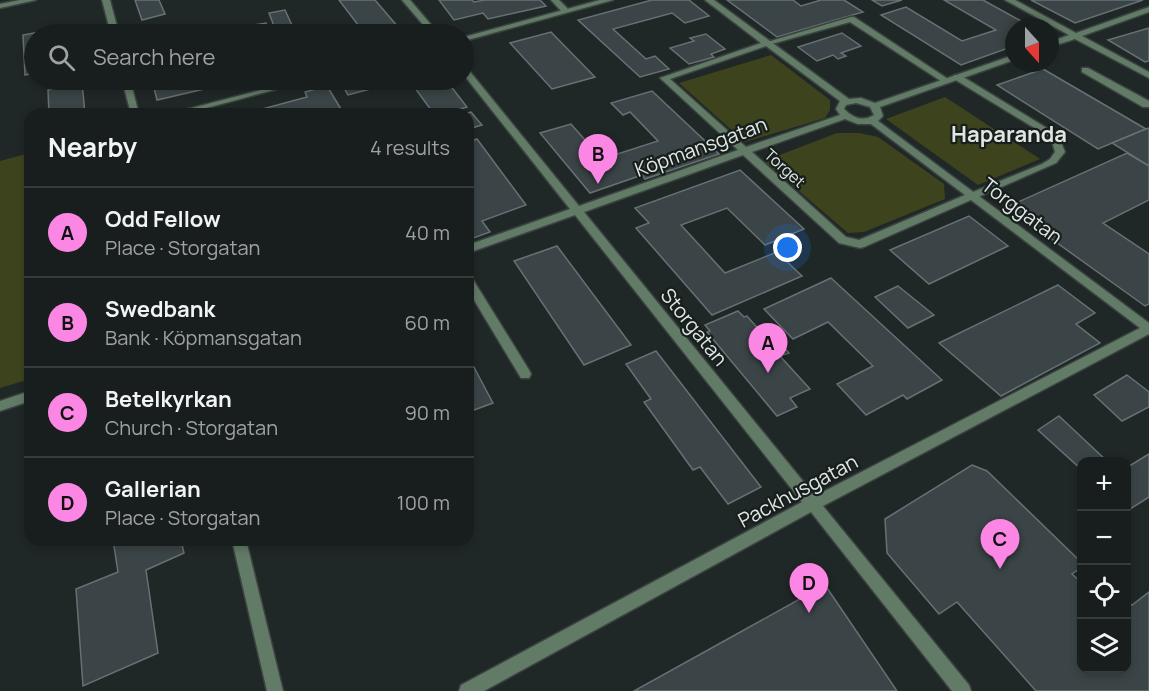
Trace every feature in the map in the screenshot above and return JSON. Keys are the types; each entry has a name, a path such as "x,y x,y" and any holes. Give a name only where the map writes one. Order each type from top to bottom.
{"street":[{"path":"0,6 32,0"},
{"path":"106,0 112,24"},
{"path":"406,0 426,24"},
{"path":"555,0 566,11"},
{"path":"474,36 609,0"},
{"path":"709,0 847,102"},
{"path":"1009,0 1149,75"},
{"path":"1059,42 1148,11"},
{"name":"Torget","path":"851,20 1055,137 1060,152 1053,161 1045,166 860,244 843,240 664,78 768,43 851,20"},
{"path":"874,106 1005,60"},
{"path":"1085,70 1146,105 1149,104"},
{"name":"Storgatan","path":"474,83 575,212 963,691"},
{"path":"129,90 133,108"},
{"path":"194,108 255,90"},
{"path":"845,116 840,109 847,102 858,100 874,106 879,113 873,121"},
{"name":"Köpmansgatan","path":"474,247 845,116"},
{"name":"Torggatan","path":"845,116 861,122 873,121 1149,329"},
{"path":"474,291 525,374"},
{"name":"Packhusgatan","path":"467,691 812,504 1149,329"},
{"path":"0,406 24,398"},
{"path":"240,546 275,691"}],"green space":[{"path":"771,55 830,100 830,110 825,118 745,142 679,83"},
{"path":"945,97 1040,159 978,185 886,119"},
{"path":"837,133 859,133 878,137 944,184 945,199 864,232 848,233 764,161"},
{"path":"24,155 24,381 0,388 0,161"}],"building":[{"path":"135,0 159,0 165,14 142,20"},
{"path":"339,0 375,0 395,24 357,24"},
{"path":"439,0 472,0 474,2 540,0 546,6 488,19 483,13 454,20"},
{"path":"652,0 689,0 709,16 685,23 672,13 613,29 646,59 655,56 669,69 640,77 578,20"},
{"path":"727,0 793,0 801,6 821,0 844,0 863,12 777,37"},
{"path":"872,0 902,0 882,6"},
{"path":"944,0 983,0 1016,18 1005,18 1005,49 961,65 881,15 906,7 962,41 996,30"},
{"path":"1031,0 1143,0 1075,23"},
{"path":"285,10 291,24 273,24 269,13"},
{"path":"1149,28 1149,61 1145,62 1108,40"},
{"path":"551,32 595,77 552,89 510,43"},
{"path":"842,33 861,46 841,53 846,56 838,59 833,55 817,61 798,47"},
{"path":"706,34 725,49 711,54 714,57 689,64 670,48 694,41 690,38"},
{"path":"1034,72 1048,72 1146,129 1098,149 997,85"},
{"path":"48,90 83,90 84,108 49,108"},
{"path":"154,90 200,90 157,100"},
{"path":"329,90 340,108 266,108 307,97 305,92"},
{"path":"345,90 367,90 348,95"},
{"path":"416,90 454,90 467,107 463,108 430,108"},
{"path":"652,91 719,154 645,179 642,175 590,193 540,133 571,124 602,159 658,141 630,112 623,115 611,103"},
{"path":"474,116 482,125 474,127"},
{"path":"1149,128 1149,166 1112,143 1146,129"},
{"path":"477,139 526,205 482,221 490,232 474,238 474,140"},
{"path":"1127,153 1149,166 1149,200 1103,223 1149,254 1149,304 1145,306 1007,207"},
{"path":"740,170 804,229 765,245 727,208 681,225 725,273 777,252 802,276 712,315 636,228 649,223 635,208"},
{"path":"969,216 1008,246 929,284 890,250"},
{"path":"557,246 631,345 584,365 514,261"},
{"path":"831,278 942,380 907,399 903,395 866,415 837,384 873,366 828,322 793,339 764,309"},
{"path":"1058,285 1095,313 1076,324 1100,343 1001,396 939,343"},
{"path":"898,286 934,315 908,328 875,297"},
{"path":"738,311 744,317 747,316 772,344 778,341 789,353 780,356 810,389 790,398 797,407 777,416 707,332 710,331 705,325"},
{"path":"656,351 761,487 728,504 700,467 693,470 644,402 651,399 626,364"},
{"path":"474,367 493,403 474,410"},
{"path":"1127,375 1149,392 1149,407 1122,421 1094,395"},
{"path":"1059,416 1103,457 1077,457 1077,465 1038,430"},
{"path":"1149,454 1149,497 1131,508 1131,465"},
{"path":"972,465 987,471 1077,558 1077,570 1072,574 1077,578 1077,673 1131,673 1131,604 1149,592 1149,691 1036,691 957,602 939,614 887,553 885,519"},
{"path":"114,546 182,546 184,553 146,570 158,653 83,686 76,589 118,572"},
{"path":"825,585 897,691 634,691 726,640"}],"place":[{"name":"Swedbank","path":"598,184"},
{"name":"Odd Fellow","path":"768,373"},
{"name":"Betelkyrkan","path":"1000,569"},
{"name":"Gallerian","path":"809,613"}],"district":[{"name":"Haparanda","path":"1009,134"}]}
